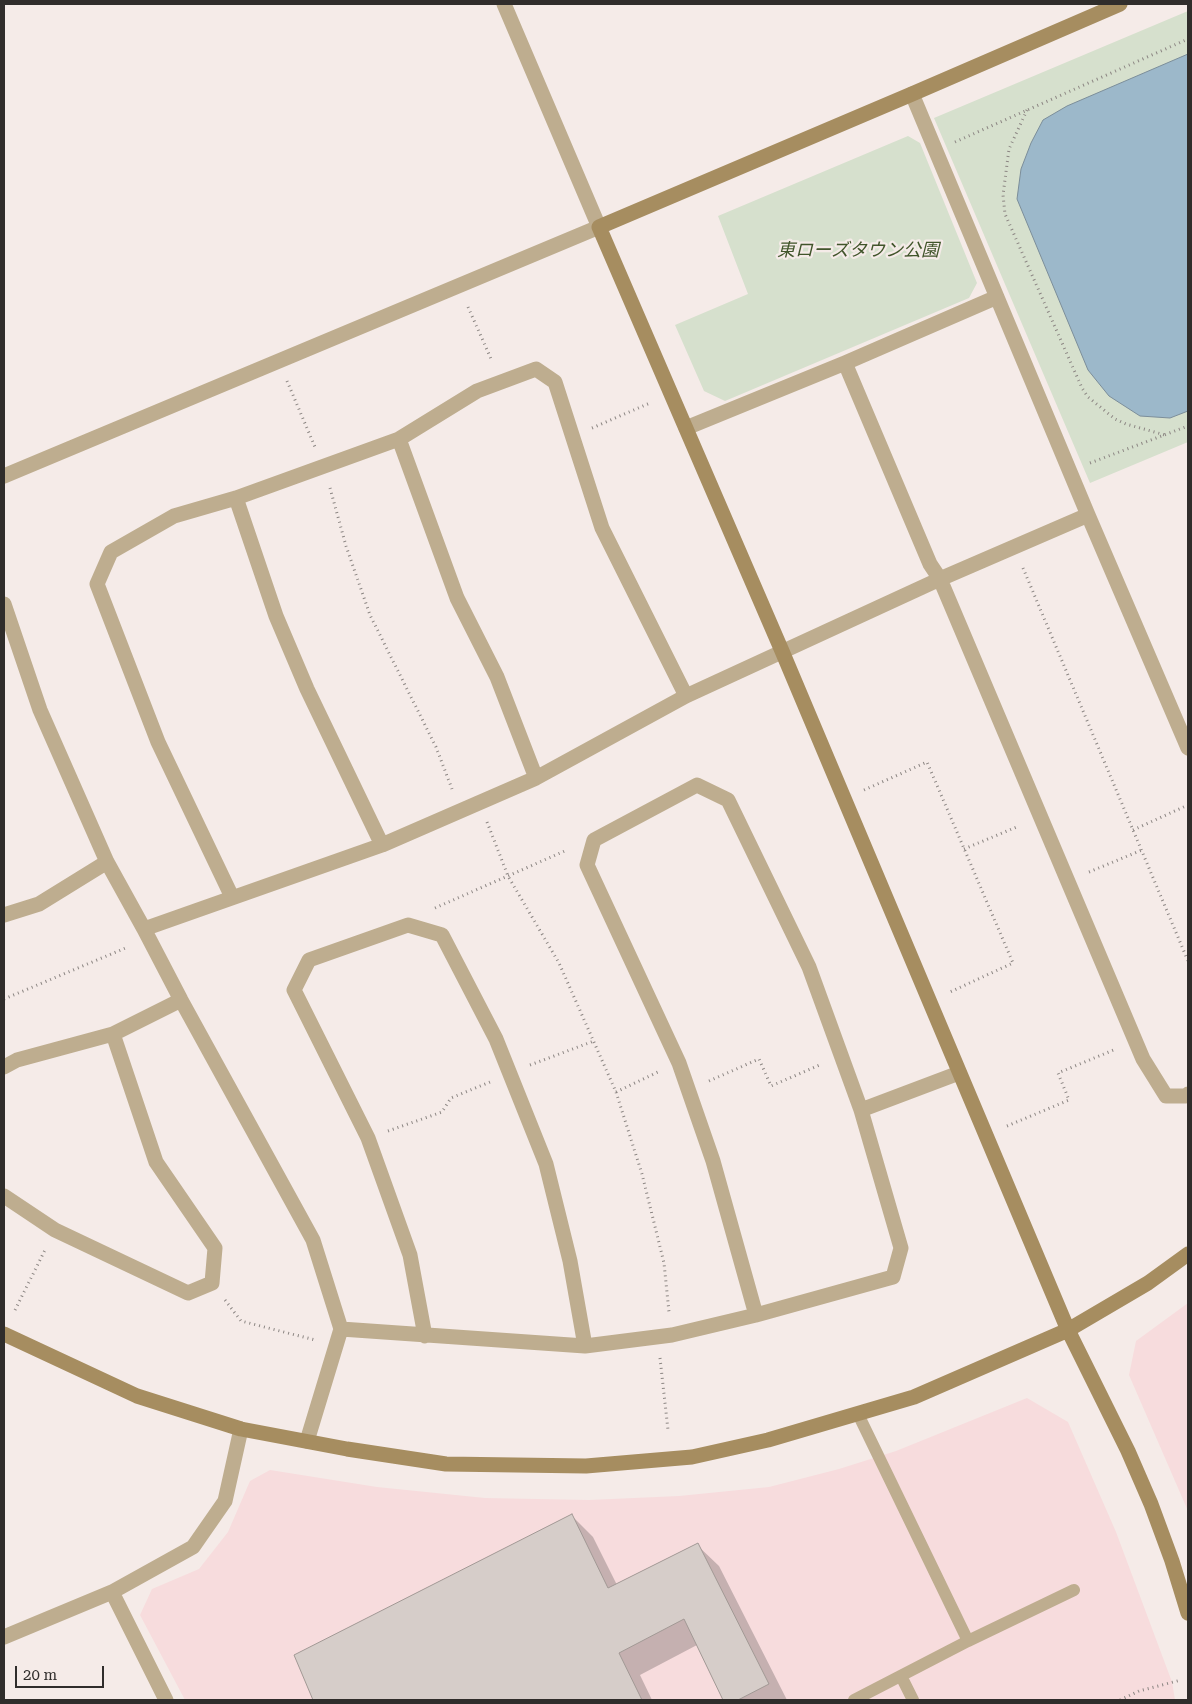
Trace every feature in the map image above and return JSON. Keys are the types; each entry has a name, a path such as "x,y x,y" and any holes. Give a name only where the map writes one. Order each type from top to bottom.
{"street":[{"path":"504,4 782,652 1068,1330 1128,1450 1172,1560 1188,1613"},
{"path":"4,476 599,227 1120,4"},
{"path":"912,94 996,297 1188,748"},
{"path":"686,428 845,363 996,297"},
{"path":"845,363 930,564 940,579 1142,1059 1166,1096 1186,1096 1188,1094"},
{"path":"232,898 158,742 97,584 111,552 174,516 236,498 399,439 477,390 536,369 555,382 602,528 686,696"},
{"path":"399,439 457,598 497,677 536,778"},
{"path":"236,498 276,616 307,690 382,845"},
{"path":"146,934 232,898 382,845 536,778 686,696 940,579 1088,515"},
{"path":"4,604 40,710 107,862 180,1000 313,1240 341,1329 306,1441"},
{"path":"341,1329 586,1346 665,1336 756,1315 893,1277 901,1248 861,1110 809,968 728,800 698,785 594,840 587,865 678,1063 713,1161 756,1315"},
{"path":"4,915 40,904 107,862"},
{"path":"424,1336 410,1255 368,1138 294,990 309,960 408,925 442,935 496,1039 546,1164 570,1261 586,1346"},
{"path":"4,1067 17,1060 113,1034 180,1000"},
{"path":"4,1196 55,1230 188,1293 212,1282 215,1248 156,1162 113,1034"},
{"path":"861,1110 959,1073"},
{"path":"4,1334 137,1396 241,1429 446,1464 586,1466 692,1457 768,1440 914,1397 1068,1330 1148,1283 1188,1254"},
{"path":"4,1637 112,1592 193,1548 225,1501 241,1429"},
{"path":"112,1592 166,1700"}],"lane":[{"path":"858,1414 968,1641"},
{"path":"854,1700 968,1641 1074,1590"},
{"path":"900,1676 913,1700"}],"path":[{"path":"936,150 1188,39"},
{"path":"1027,110 1008,149 1002,195 1006,214 1088,398 1115,419 1165,435"},
{"path":"458,286 501,382"},
{"path":"279,361 324,466 346,546 370,615 436,747 460,811"},
{"path":"573,436 650,404"},
{"path":"1070,471 1188,426"},
{"path":"1014,547 1188,961"},
{"path":"863,790 927,762 1013,963 947,993"},
{"path":"1133,830 1188,805"},
{"path":"964,849 1040,817"},
{"path":"487,822 508,876 559,963 594,1041 616,1092 642,1174 664,1262 668,1430"},
{"path":"427,930 431,910 594,840"},
{"path":"1068,881 1142,850"},
{"path":"4,998 146,934"},
{"path":"368,1138 442,1112 451,1098 594,1041"},
{"path":"1004,1127 1069,1100 1058,1072 1135,1041"},
{"path":"688,1090 759,1059 771,1086 841,1056"},
{"path":"616,1092 678,1063"},
{"path":"15,1310 55,1230"},
{"path":"212,1282 241,1321 335,1346"},
{"path":"1120,1700 1139,1690 1181,1680"}],"shaded area":[{"path":"1188,1303 1188,1511 1129,1375 1136,1341"},
{"path":"1027,1398 1068,1422 1116,1532 1172,1682 1175,1700 185,1700 140,1615 152,1589 199,1569 228,1532 250,1481 270,1470 377,1487 485,1498 589,1500 679,1496 769,1487 839,1469 896,1451"}],"green space":[{"path":"1188,11 1188,442 1090,483 934,118"},
{"name":"東ローズタウン公園","path":"908,136 920,143 977,283 969,298 725,401 704,391 675,325 748,294 718,216"}],"water":[{"path":"1188,54 1188,411 1170,418 1140,416 1109,396 1088,370 1017,199 1021,169 1031,143 1043,120 1067,106"}],"building":[{"path":"572,1514 608,1588 698,1543 769,1684 738,1700 723,1700 684,1619 619,1653 642,1700 313,1700 294,1655"}]}
